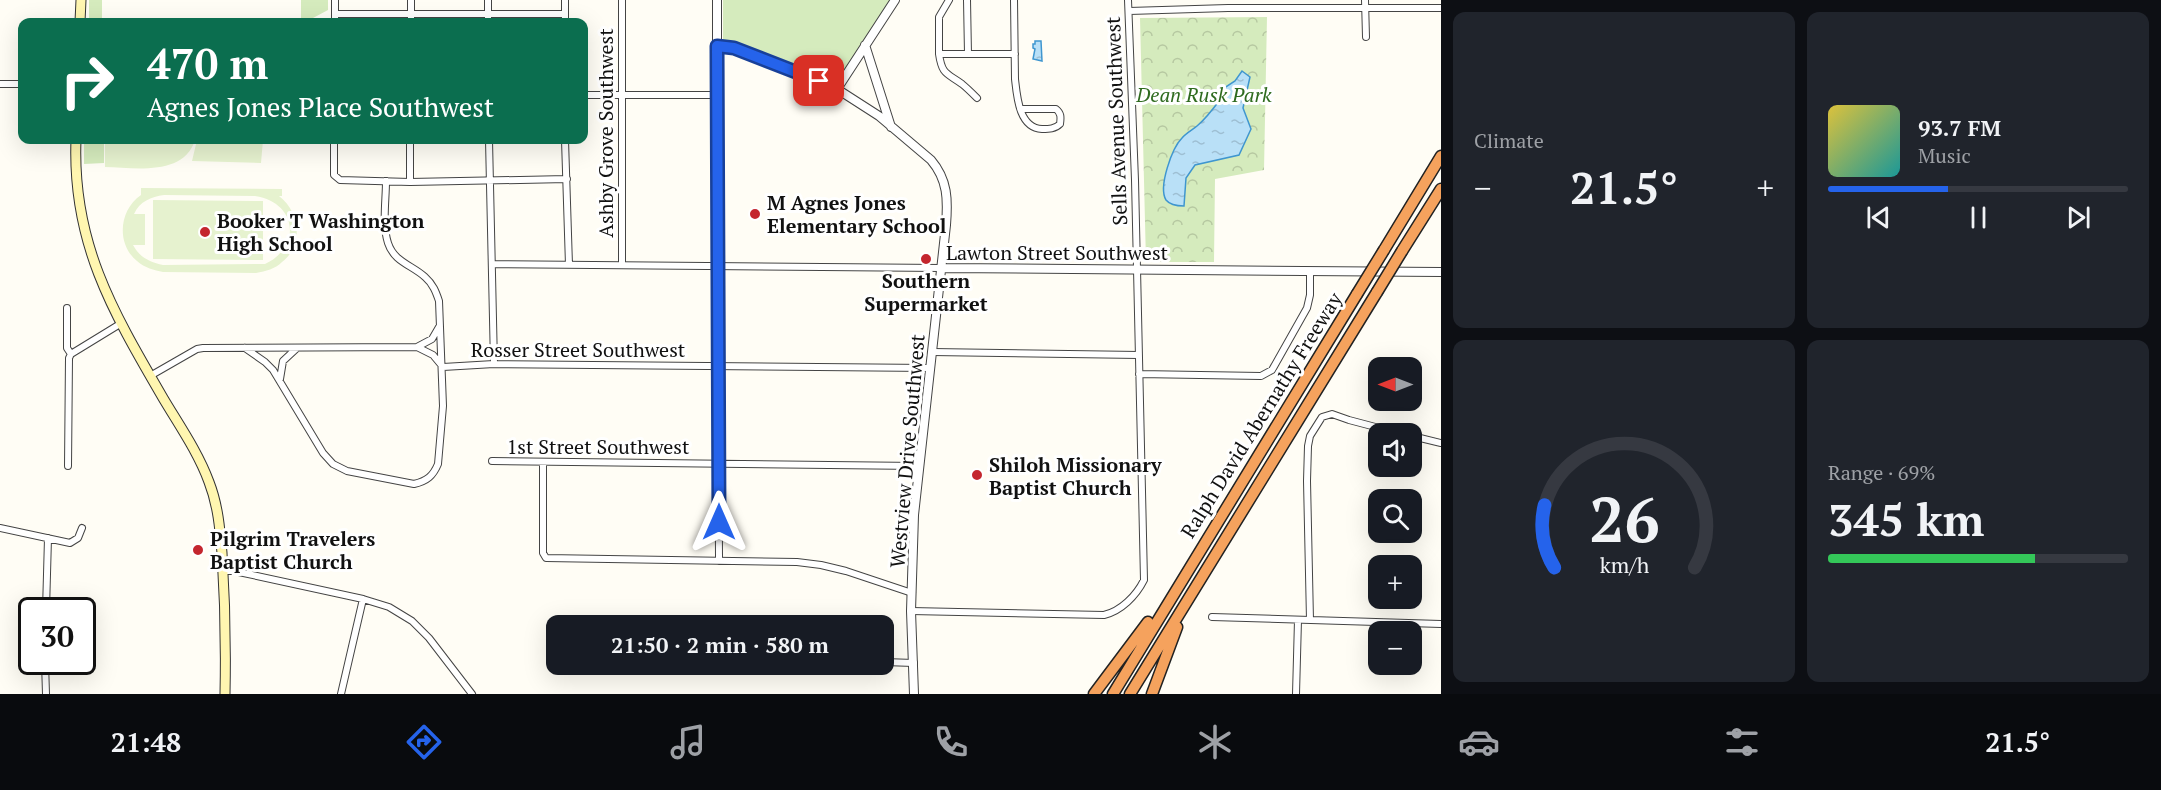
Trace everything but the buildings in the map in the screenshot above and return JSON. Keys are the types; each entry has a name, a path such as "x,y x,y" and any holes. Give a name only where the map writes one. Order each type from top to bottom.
{"highway":[{"name":"Ralph David Abernathy Freeway","path":"1113,694 1179,582 1441,156"},
{"name":"Ralph David Abernathy Freeway","path":"1130,694 1441,189"},
{"path":"1094,694 1179,582"},
{"path":"1152,694 1187,600"}],"main road":[{"path":"80,18 81,0"},
{"path":"76,144 77,179 86,235 94,266 120,324 196,454 209,481 219,518 223,571 226,642 225,694"}],"street":[{"path":"335,0 335,18"},
{"path":"411,0 411,18"},
{"path":"488,0 488,18"},
{"path":"565,0 565,18"},
{"name":"Ashby Grove Southwest","path":"622,0 622,265"},
{"path":"717,0 719,561"},
{"path":"837,89 895,0"},
{"path":"949,0 939,16 941,65 946,74 961,83 977,98"},
{"path":"967,0 968,54"},
{"path":"1014,0 1017,91 1025,121 1032,127 1054,128 1060,124 1060,112 1056,109 1022,109"},
{"name":"Sells Avenue Southwest","path":"911,610 1104,615 1114,613 1141,586 1145,574 1128,0"},
{"path":"1228,0 1228,8"},
{"path":"1365,0 1365,37"},
{"path":"1128,11 1228,8 1441,8"},
{"path":"335,14 565,14"},
{"path":"865,45 891,127"},
{"name":"Westview Drive Southwest","path":"717,46 734,48 807,75 837,89 859,102 931,160 943,178 948,200 915,515 911,610 914,694"},
{"path":"939,54 1015,54"},
{"path":"0,84 18,84"},
{"path":"588,95 717,95"},
{"path":"334,144 334,175 340,180 410,182 567,179"},
{"path":"410,144 410,182"},
{"path":"489,144 494,364"},
{"path":"565,144 569,265"},
{"path":"244,348 265,362 280,380 322,453 333,464 347,471 414,484 429,478 438,464 442,406 440,301 434,286 424,276 398,260 388,244 385,230 386,181"},
{"name":"Lawton Street Southwest","path":"493,264 1441,272"},
{"path":"1139,374 1261,376 1268,374 1307,308 1310,295 1310,271"},
{"path":"67,308 67,348 71,354"},
{"path":"68,466 69,358 71,354 120,324"},
{"path":"417,347 432,339 441,324"},
{"path":"280,380 283,361 297,347"},
{"path":"150,376 197,349 417,347 433,355 442,368"},
{"path":"932,352 1139,355"},
{"name":"Rosser Street Southwest","path":"442,368 494,364 930,368"},
{"path":"1310,620 1308,446 1310,436 1322,417 1332,414 1368,424"},
{"path":"1422,438 1441,442"},
{"name":"1st Street Southwest","path":"492,461 919,466"},
{"path":"543,462 543,553 546,558 797,562 846,571 912,593"},
{"path":"0,528 70,543 78,538 81,528"},
{"path":"46,597 48,538"},
{"path":"223,571 234,571 363,599 389,607 412,621 429,638 472,694"},
{"path":"341,694 363,599"},
{"path":"1212,617 1441,624"},
{"path":"1296,694 1298,620"},
{"path":"894,662 914,663"},
{"path":"45,675 46,694"}],"green space":[{"path":"89,0 102,0 102,18 89,18"},
{"path":"301,0 328,0 328,10 313,18 301,18"},
{"path":"723,0 898,0 841,88 723,41"},
{"name":"Dean Rusk Park","path":"1267,17 1264,170 1215,179 1214,262 1146,262 1140,18"},
{"path":"84,144 104,144 104,163 84,164"},
{"path":"105,144 193,144 181,160 170,165 144,168 105,167"},
{"path":"196,144 263,144 261,163 192,161"},
{"path":"141,188 282,189 282,196 279,196 295,219 297,229 294,247 279,264 256,273 163,272 150,268 130,254 123,237 128,209 141,195","holes":["164,195 255,196 269,200 279,207 286,215 290,225 285,247 265,264 163,265 146,259 133,245 145,245 145,214 134,214 139,206 150,198"]},
{"path":"153,200 263,201 263,260 153,259"}],"water":[{"path":"1035,41 1041,41 1042,61 1033,59"},
{"path":"1242,71 1250,77 1243,108 1251,129 1239,155 1195,165 1186,178 1184,206 1170,203 1166,200 1164,186 1167,168 1174,150 1184,136 1208,115 1225,93 1224,88 1235,81"}],"place":[{"name":"M Agnes Jones Elementary School","path":"755,214"},
{"name":"Booker T Washington High School","path":"205,232"},
{"name":"Southern Supermarket","path":"926,259"},
{"name":"Shiloh Missionary Baptist Church","path":"977,475"},
{"name":"Pilgrim Travelers Baptist Church","path":"198,550"}],"route":[{"path":"719,522 717,46 734,48 819,81"}]}
